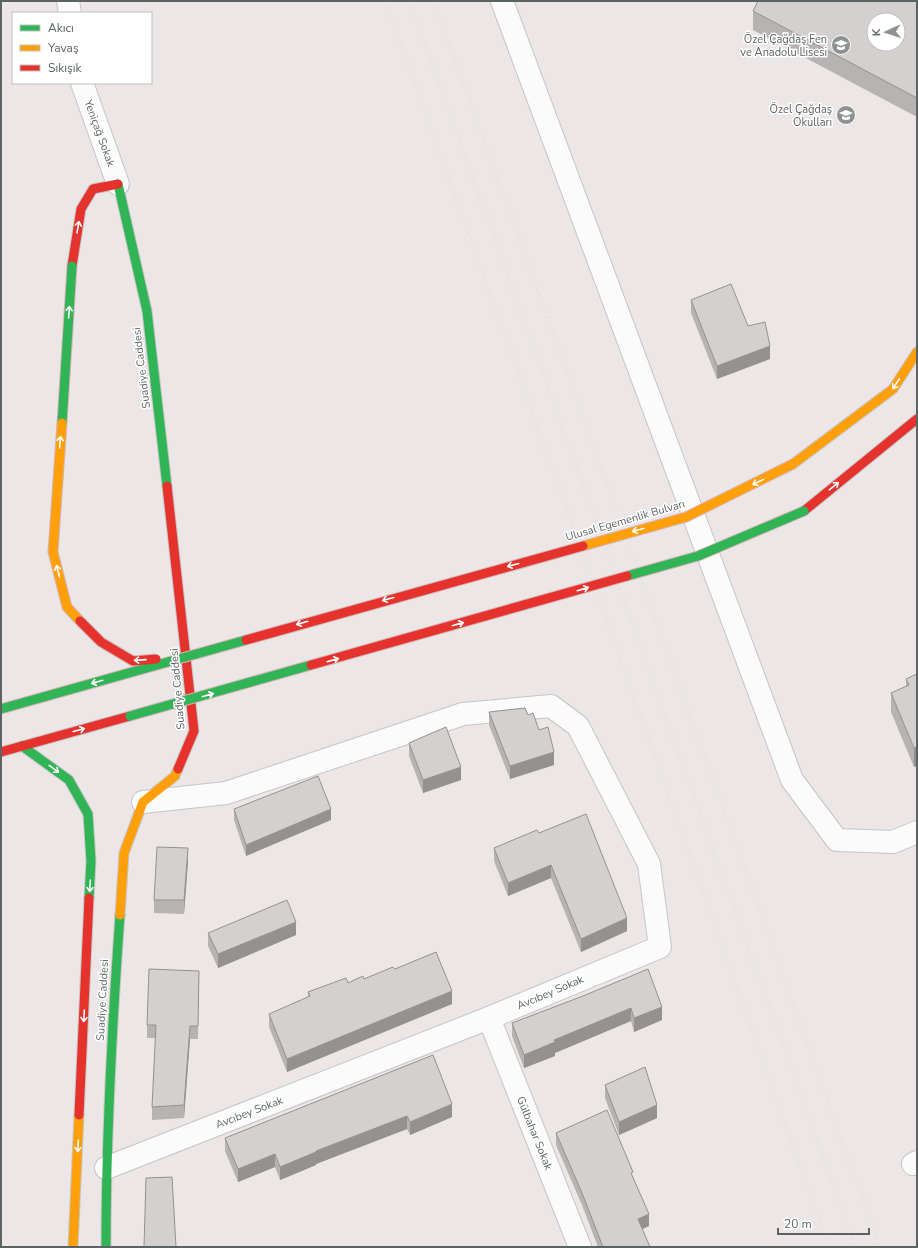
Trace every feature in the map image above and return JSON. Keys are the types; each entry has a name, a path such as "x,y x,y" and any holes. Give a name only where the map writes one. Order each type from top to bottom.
{"main road":[{"path":"118,184 93,189 81,209 72,266 53,552 67,607 101,642 133,661 193,655"},
{"name":"Suadiye Caddesi","path":"106,1247 106,1168 114,995 124,853 143,802 175,776 194,731 147,311 118,184"},
{"name":"Ulusal Egemenlik Bulvarı","path":"193,655 686,517 793,464 893,390 917,352"},
{"path":"1,752 348,656 698,556 804,511 917,419"},
{"path":"1,709 193,655"},
{"path":"22,746 69,780 88,814 91,861 73,1247"}],"street":[{"path":"68,1 70,12"},
{"path":"502,1 792,780 837,840 893,842 917,832"},
{"name":"Yeniçağ Sokak","path":"82,84 118,184"},
{"name":"Avcıbey Sokak","path":"106,1168 489,1018 660,947 649,864 578,726 551,706 463,714 226,793 143,802"},
{"name":"Gülbahar Sokak","path":"489,1018 580,1247"}],"building":[{"name":"Özel Çağdaş Okulları","path":"758,1 917,1 917,98 753,11"},
{"path":"731,284 748,326 765,322 770,346 717,366 691,300"},
{"path":"917,674 917,747 914,748 891,693 909,685 906,679"},
{"path":"525,708 528,715 533,713 539,730 548,727 554,752 510,766 489,712"},
{"path":"446,727 461,767 423,780 409,743"},
{"path":"318,776 331,809 246,845 234,809"},
{"path":"586,814 627,918 581,939 551,865 508,883 494,848 537,830 539,833"},
{"path":"157,847 188,848 184,900 154,900"},
{"path":"287,900 296,922 218,954 208,933"},
{"path":"436,952 452,991 287,1059 269,1014 310,996 308,992 346,978 348,983 363,976 364,979 393,967 395,969"},
{"path":"149,969 199,971 198,1026 190,1026 184,1105 152,1107 156,1025 147,1025"},
{"path":"648,969 662,1007 634,1018 631,1008 554,1040 555,1042 524,1055 512,1023"},
{"path":"433,1055 452,1104 410,1122 407,1116 316,1151 280,1167 275,1154 238,1169 225,1138"},
{"path":"645,1067 657,1105 619,1122 605,1085"},
{"path":"607,1110 633,1172 631,1173 649,1214 638,1219 650,1247 603,1247 556,1133"},
{"path":"172,1177 176,1247 144,1247 146,1178"}],"railway":[{"path":"386,1 829,1247"},
{"path":"410,1 855,1247"},
{"path":"434,1 880,1247"}],"traffic: fast":[{"path":"118,184 147,311 167,486"},
{"path":"62,423 72,266"},
{"path":"627,576 698,556 804,511"},
{"path":"1,709 246,640"},
{"path":"130,716 311,665"},
{"path":"22,746 69,780 88,814 91,861 89,898"},
{"path":"106,1247 110,1081 120,915"}],"traffic: slow":[{"path":"793,464 893,389 917,352"},
{"path":"62,423 53,552 67,607 80,621"},
{"path":"583,546 686,517 793,464"},
{"path":"120,915 124,853 143,802 175,776 178,769"},
{"path":"73,1247 79,1115"}],"traffic: jam":[{"path":"72,266 81,209 93,189 118,184"},
{"path":"804,511 917,419"},
{"path":"167,486 194,731 178,769"},
{"path":"246,640 583,546"},
{"path":"311,665 627,576"},
{"path":"80,621 101,642 133,661 156,659"},
{"path":"1,752 130,716"},
{"path":"79,1115 89,898"}],"place":[{"name":"Özel Çağdaş Fen ve Anadolu Lisesi","path":"841,45"},
{"name":"Özel Çağdaş Okulları","path":"846,115"}]}
